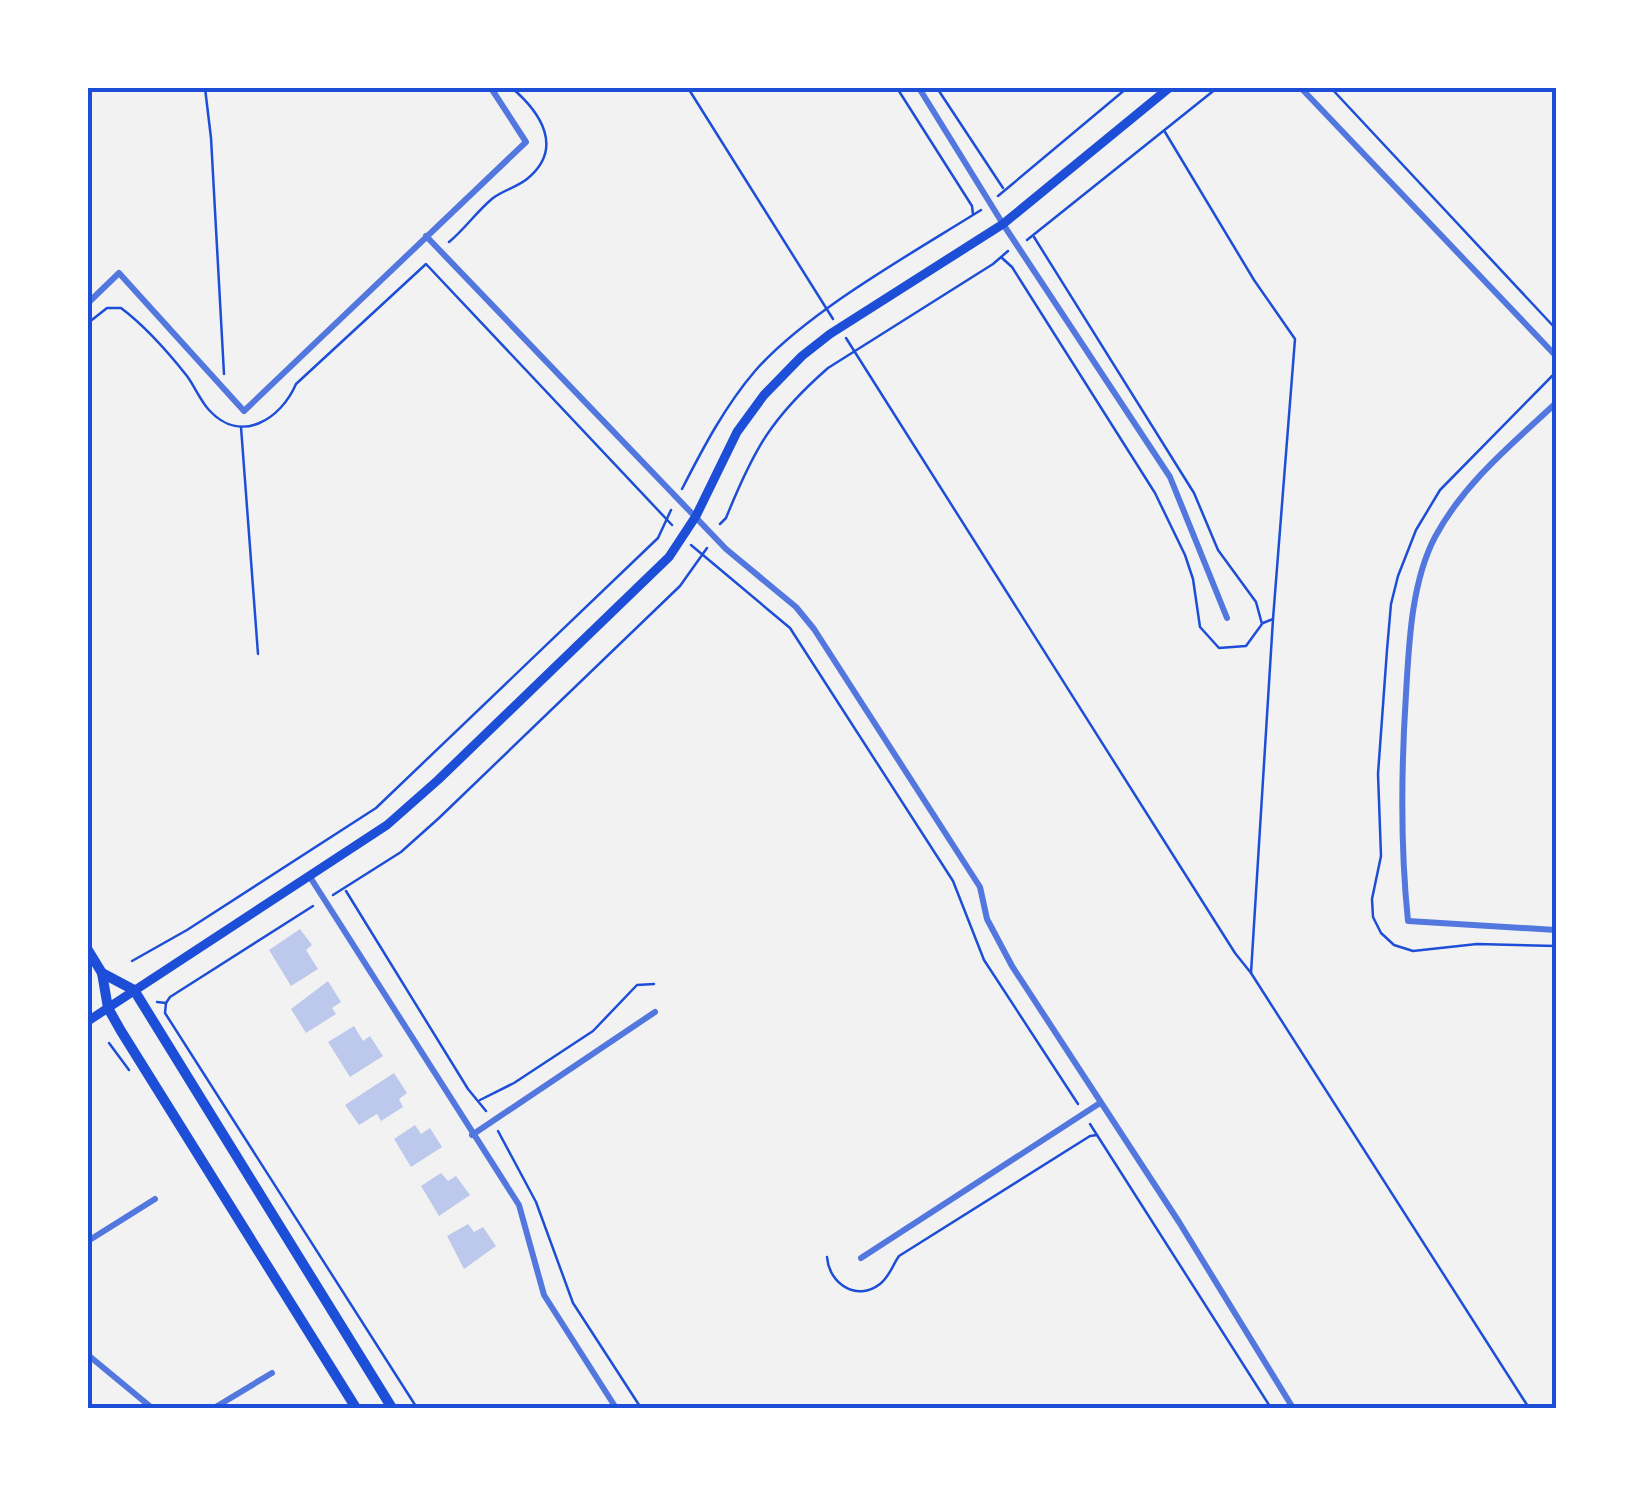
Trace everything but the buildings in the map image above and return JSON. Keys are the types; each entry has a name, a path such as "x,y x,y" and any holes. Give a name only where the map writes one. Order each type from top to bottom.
{"main road":[{"path":"88,1021 387,825 453,767 669,557 696,516 737,432 764,395 802,356 839,328 1004,224 1169,88"},
{"path":"88,950 102,973 108,1008 356,1408"},
{"path":"102,973 134,990 392,1408"}],"street":[{"path":"88,303 119,273 244,411 526,142 491,88"},
{"path":"919,88 1016,244 1170,477 1227,618"},
{"path":"1301,88 1556,356"},
{"path":"426,236 712,535 796,606 814,629 980,887 987,918 1012,966 1293,1408"},
{"path":"1556,403 1460,496 1433,540 1409,642 1400,793 1401,861 1408,921 1556,930"},
{"path":"310,876 519,1204 544,1294 616,1408"},
{"path":"472,1134 655,1012"},
{"path":"861,1258 1100,1104"},
{"path":"88,1241 155,1199"},
{"path":"88,1355 152,1408"},
{"path":"214,1408 272,1373"}],"path":[{"path":"205,88 225,390"},
{"path":"688,88 1529,1408"},
{"path":"897,88 972,206 973,215"},
{"path":"937,88 1004,189"},
{"path":"132,960 164,944 376,808 658,538 727,408 786,341 991,204 1127,88"},
{"path":"158,1002 166,1003 401,852 680,586 726,518 754,456 782,412 828,368 1034,236 1217,88"},
{"path":"1332,88 1556,329"},
{"path":"1164,130 1254,280 1295,339 1252,973"},
{"path":"1556,372 1440,490 1416,530 1398,576 1387,650 1378,774 1380,856 1372,899 1373,917 1381,933 1394,946 1413,952 1478,944 1556,946"},
{"path":"240,426 258,654"},
{"path":"1262,624 1273,620"},
{"path":"479,1100 514,1084 593,1031 638,985 654,984"},
{"path":"166,1003 166,1013 416,1408"},
{"path":"827,1257 836,1281 853,1291 873,1289 890,1273 899,1256 1097,1135 1271,1408"}]}
